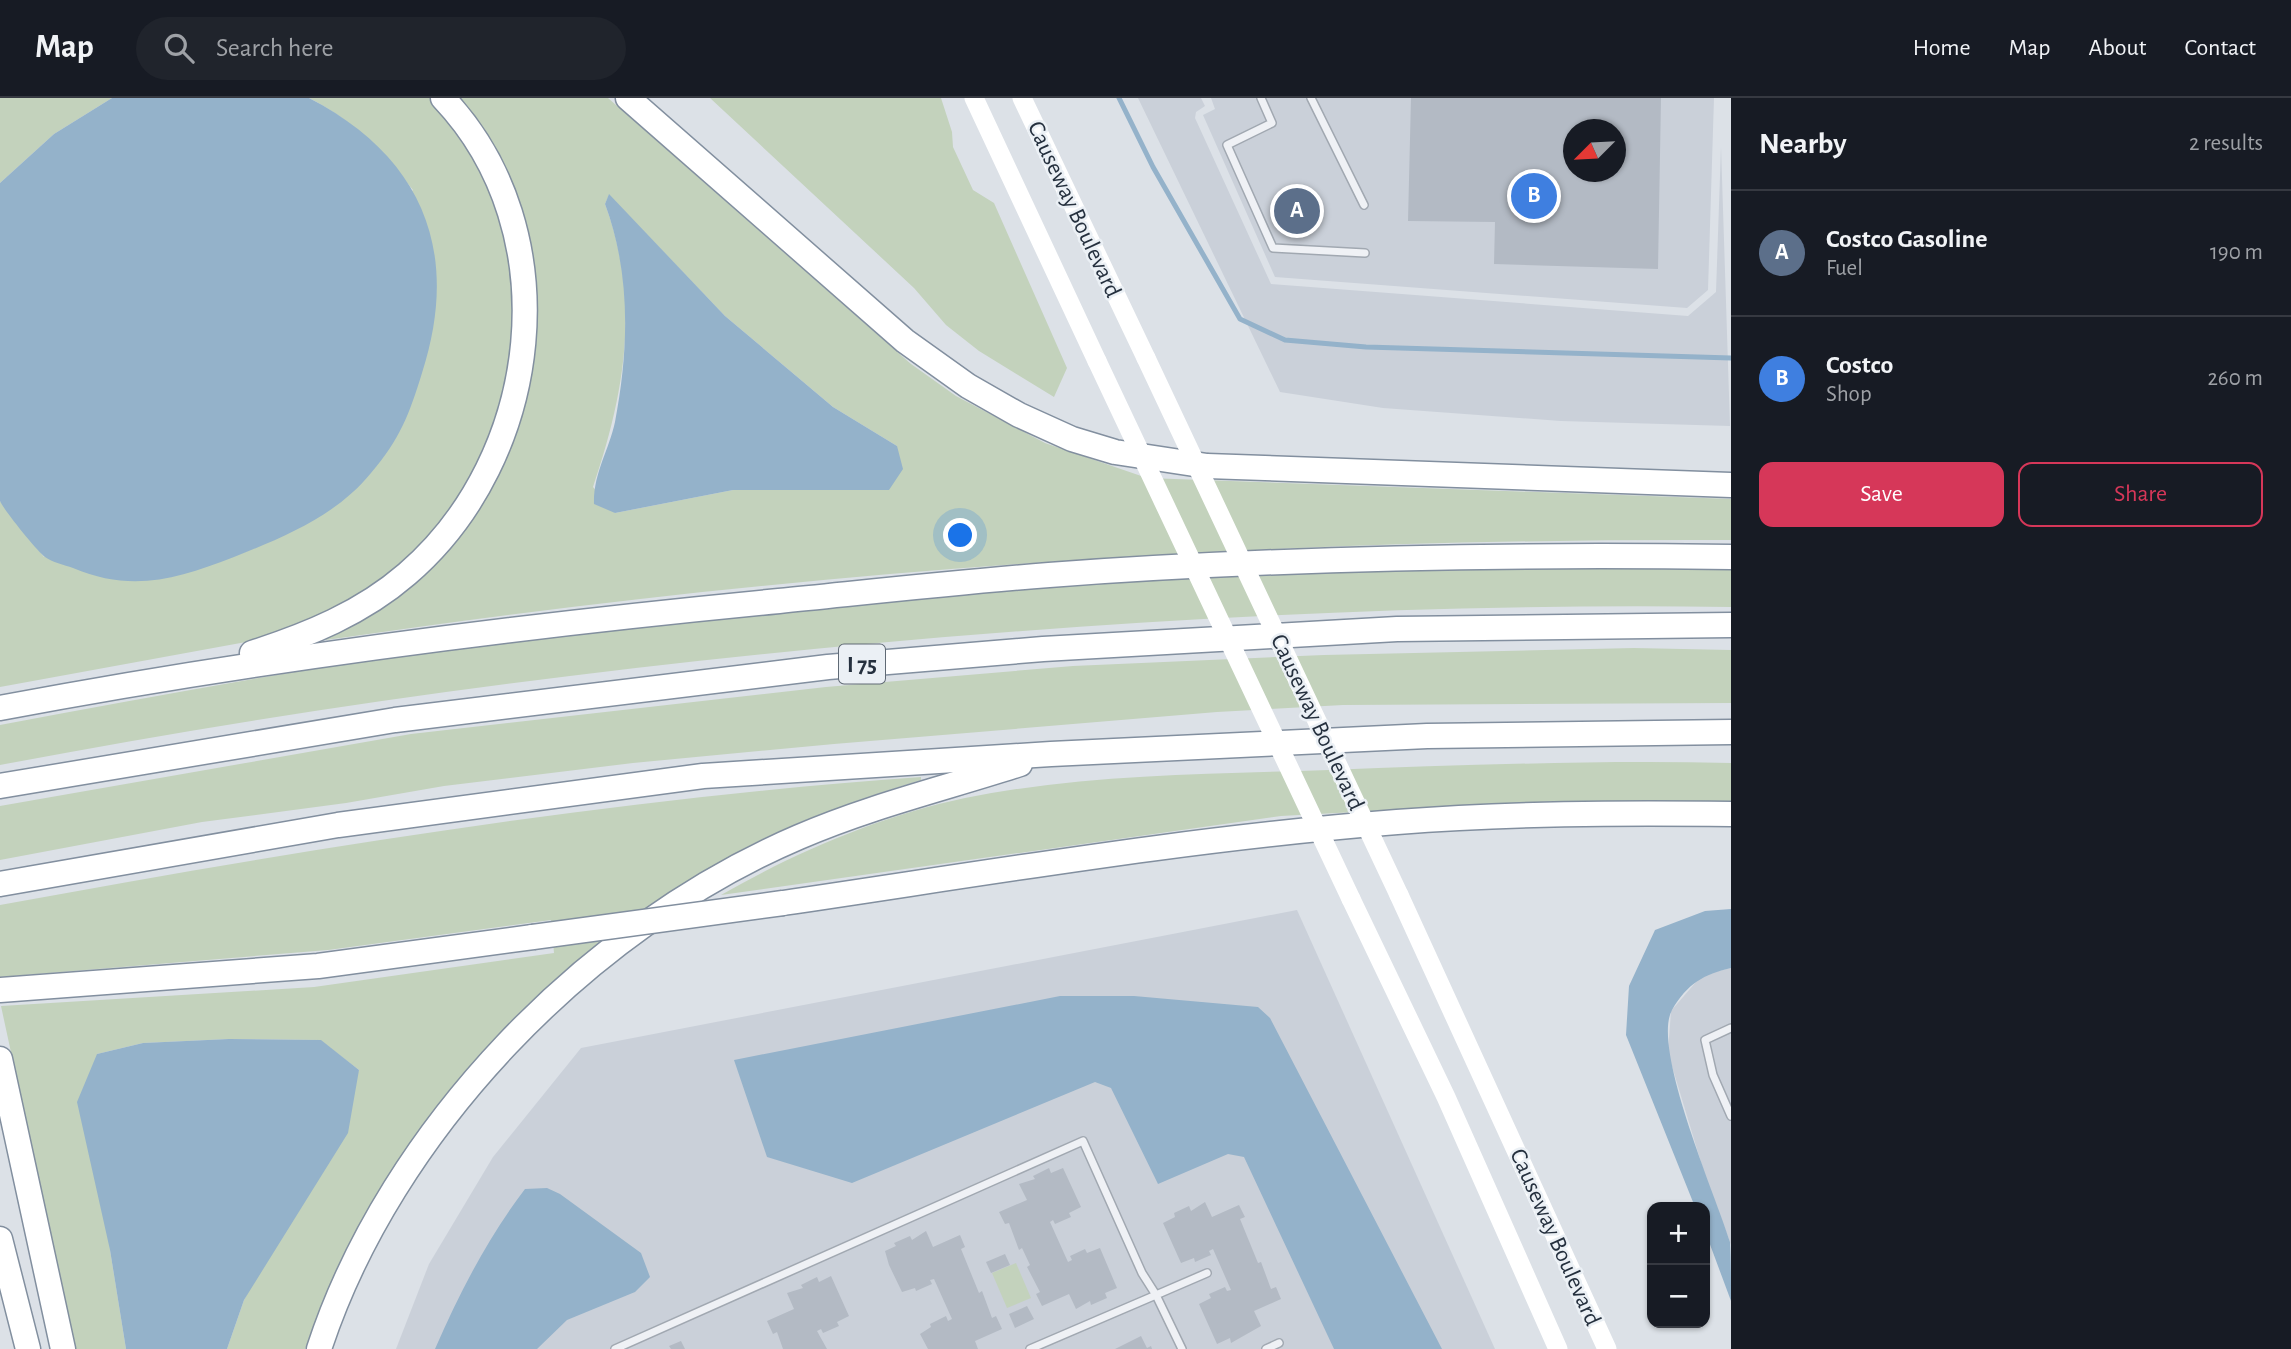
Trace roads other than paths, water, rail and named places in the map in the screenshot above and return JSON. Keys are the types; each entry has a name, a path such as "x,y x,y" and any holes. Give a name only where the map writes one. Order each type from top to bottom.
{"highway":[{"path":"189,673 292,640 378,597 407,574 455,524 478,490 496,455 520,379 526,308 522,274 516,240 498,186 468,132 443,98"},
{"path":"628,98 905,341 968,386 1072,439 1115,452 1207,467 1731,485"},
{"path":"0,708 189,673 619,617 1051,575 1307,562 1537,556 1731,557"},
{"name":"I 75","path":"0,786 395,720 828,667 1043,649 1397,629 1731,625"},
{"path":"0,884 338,825 703,776 1051,754 1427,736 1731,732"},
{"path":"318,1349 356,1263 386,1205 449,1111 528,1023 607,951 723,874 799,836 875,808 1051,754"},
{"path":"0,990 317,966 1184,845 1355,826 1506,816 1731,814"},
{"path":"0,1059 63,1349"},
{"path":"0,1239 28,1349"}],"main road":[{"name":"Causeway Boulevard","path":"974,98 1446,1097 1558,1349"},
{"name":"Causeway Boulevard","path":"1022,98 1399,895 1607,1349"}],"lane":[{"path":"1261,98 1272,123 1227,145 1273,248 1365,253"},
{"path":"1311,98 1364,205"},
{"path":"1731,1028 1705,1040 1713,1075 1731,1115"},
{"path":"616,1349 1083,1141 1142,1273 1156,1295 1182,1349"},
{"path":"1030,1349 1207,1273"},
{"path":"1266,1349 1279,1343"}],"water":[{"path":"112,98 309,98 348,122 380,149 405,179 423,212 433,248 437,287 433,329 413,402 389,449 357,488 325,513 290,533 193,572 154,580 115,580 95,576 48,559 28,539 0,501 0,183 54,134"},
{"path":"609,194 725,316 833,407 897,446 903,469 889,490 733,490 615,513 594,504 599,472 615,422 625,339 620,257 605,204"},
{"path":"1731,909 1731,968 1712,973 1690,987 1672,1010 1668,1029 1677,1088 1730,1242 1731,1301 1710,1244 1710,1202 1693,1202 1626,1035 1629,986 1655,930 1705,911"},
{"path":"1060,996 1134,996 1258,1007 1270,1018 1442,1349 1334,1349 1244,1157 1228,1154 1158,1184 1111,1088 1095,1082 852,1183 767,1157 734,1060"},
{"path":"229,1039 321,1040 359,1070 348,1133 244,1300 227,1349 126,1349 110,1250 77,1102 97,1054 143,1043"},
{"path":"547,1188 560,1194 641,1253 650,1277 635,1292 567,1320 537,1349 435,1349 475,1266 511,1208 525,1189"}],"waterway":[{"path":"1119,98 1153,167 1240,319 1285,340 1366,347 1731,358"}],"place":[{"name":"Costco","path":"1534,196"},
{"name":"Costco Gasoline","path":"1297,211"}]}
